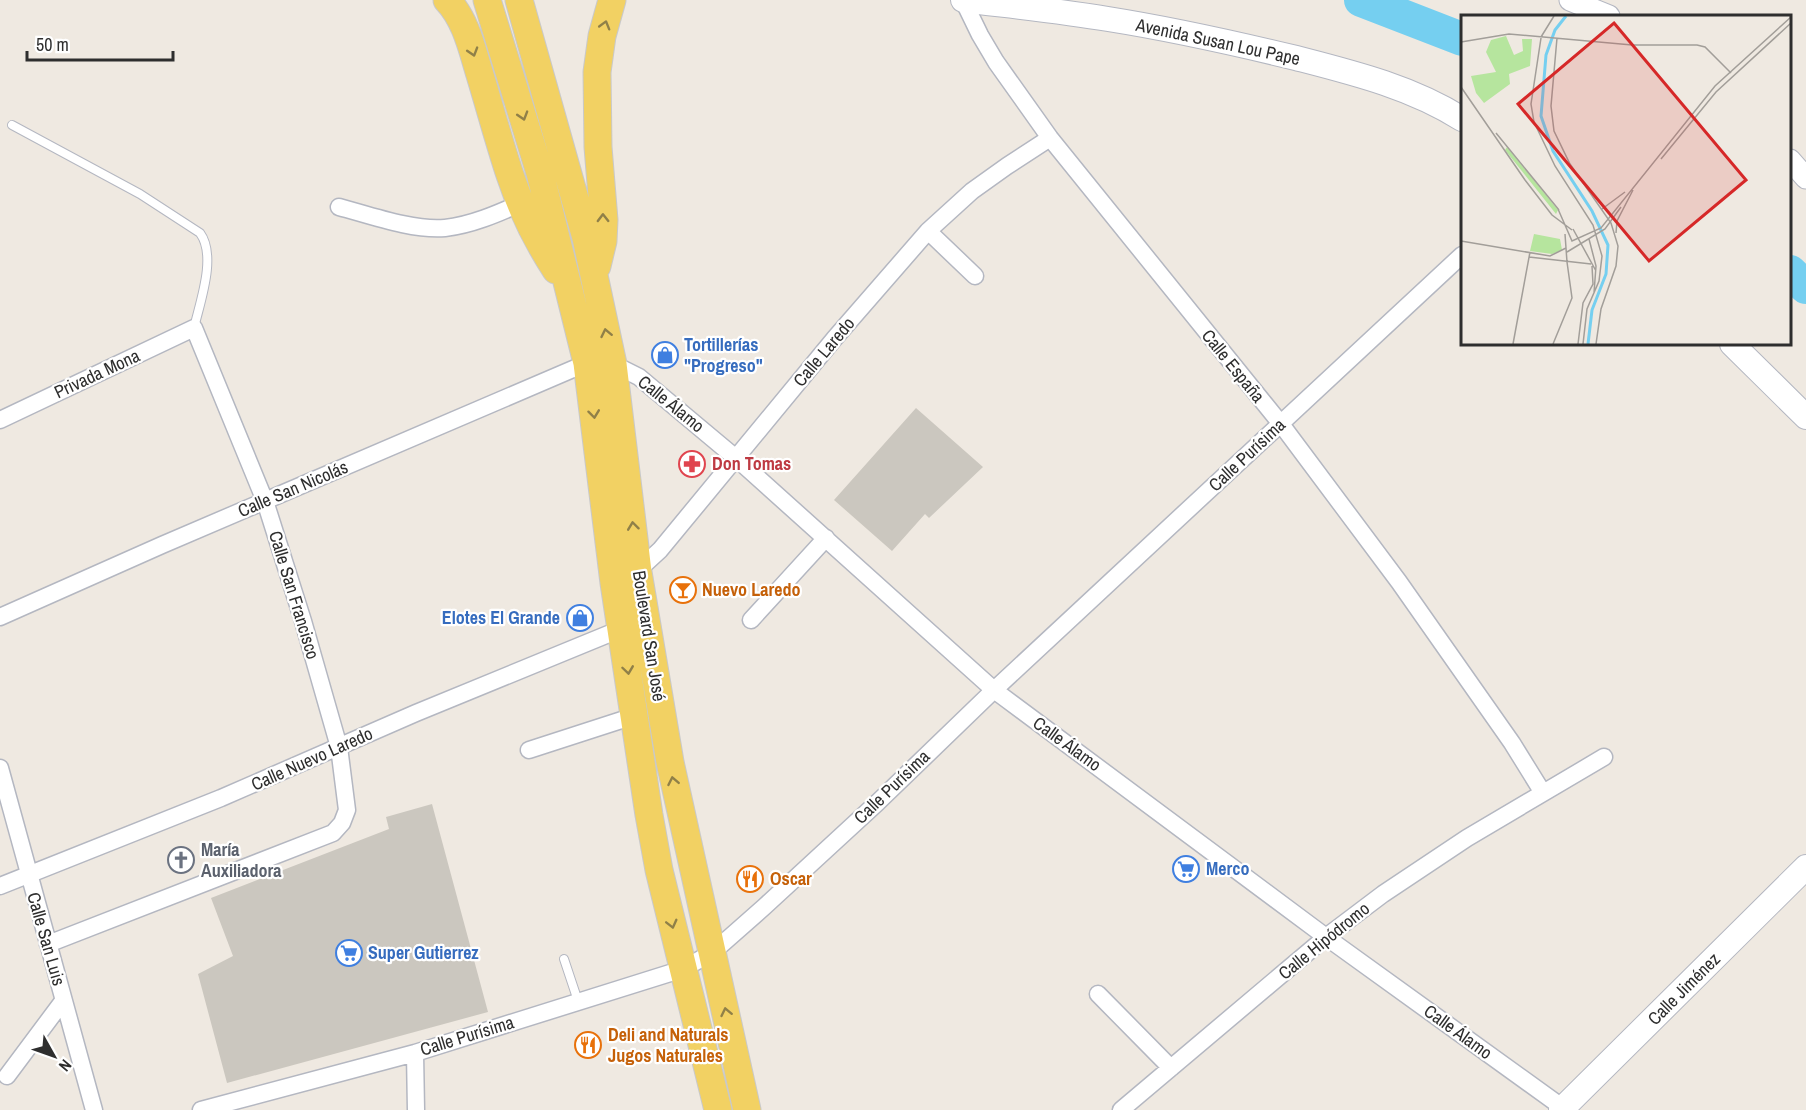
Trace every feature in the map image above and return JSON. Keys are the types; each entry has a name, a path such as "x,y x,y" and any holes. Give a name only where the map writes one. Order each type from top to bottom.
{"main road":[{"path":"447,0 456,12 470,41 521,203 546,256 571,293"},
{"path":"488,0 551,167"},
{"path":"519,0 551,167"},
{"path":"595,276 603,241 604,220 598,147 597,72 602,36 612,0"},
{"name":"Avenida Susan Lou Pape","path":"963,0 1108,19 1216,39 1377,79 1416,95 1461,118"},
{"name":"Boulevard San José","path":"551,167 586,238 595,276 600,363 626,577 622,628 634,716 659,870 718,1110"},
{"name":"Boulevard San José","path":"551,167 571,293 600,363"},
{"path":"1733,345 1806,417"},
{"name":"Boulevard San José","path":"626,577 647,619 679,810 747,1110"},
{"path":"679,810 659,870 702,908"},
{"name":"Calle Jiménez","path":"1564,1109 1806,867"}],"street":[{"name":"Calle España","path":"963,0 996,62 1050,138 1281,424 1406,591 1512,743 1543,794"},
{"path":"1570,0 1607,15"},
{"name":"Calle Laredo","path":"626,577 660,550 834,339 928,231 972,191 1050,138"},
{"path":"1791,161 1806,178"},
{"path":"339,207 389,220 429,228 443,228 459,226 521,203"},
{"path":"928,231 975,276"},
{"name":"Calle Purísima","path":"201,1110 415,1053 683,969 713,952 878,802 994,690 1461,256"},
{"name":"Privada Mona","path":"0,420 194,328"},
{"name":"Calle San Francisco","path":"48,944 333,833 342,823 347,810 339,747 303,621 265,501 194,328"},
{"name":"Calle Álamo","path":"600,363 639,376 737,459 994,690 1326,937 1564,1109"},
{"name":"Calle San Nicolás","path":"0,617 265,501 600,363"},
{"path":"751,620 826,538"},
{"name":"Calle Nuevo Laredo","path":"0,886 221,798 416,713 647,619"},
{"path":"529,750 634,716"},
{"name":"Calle Hipódromo","path":"1121,1110 1326,937 1383,894 1467,838 1604,757"},
{"name":"Calle San Luis","path":"0,768 94,1110"},
{"path":"1098,994 1171,1068"},
{"path":"7,1076 63,1001"},
{"path":"415,1053 416,1110"}],"lane":[{"path":"12,125 140,194 200,232 205,242 207,268 194,328"},
{"path":"564,959 578,1001"}],"building":[{"path":"916,408 983,467 929,518 925,514 892,551 834,500"},
{"path":"432,804 488,1012 227,1083 198,974 233,956 211,898 389,829 386,817"}],"waterway":[{"path":"1361,0 1461,39"},
{"path":"1791,273 1806,287"}],"place":[{"name":"Tortillerías \"Progreso\"","path":"665,355"},
{"name":"Don Tomas","path":"692,464"},
{"name":"Nuevo Laredo","path":"683,590"},
{"name":"Elotes El Grande","path":"580,618"},
{"name":"María Auxiliadora","path":"181,860"},
{"name":"Merco","path":"1186,869"},
{"name":"Oscar","path":"750,879"},
{"name":"Super Gutierrez","path":"349,953"},
{"name":"Deli and Naturals Jugos Naturales","path":"588,1045"}]}
